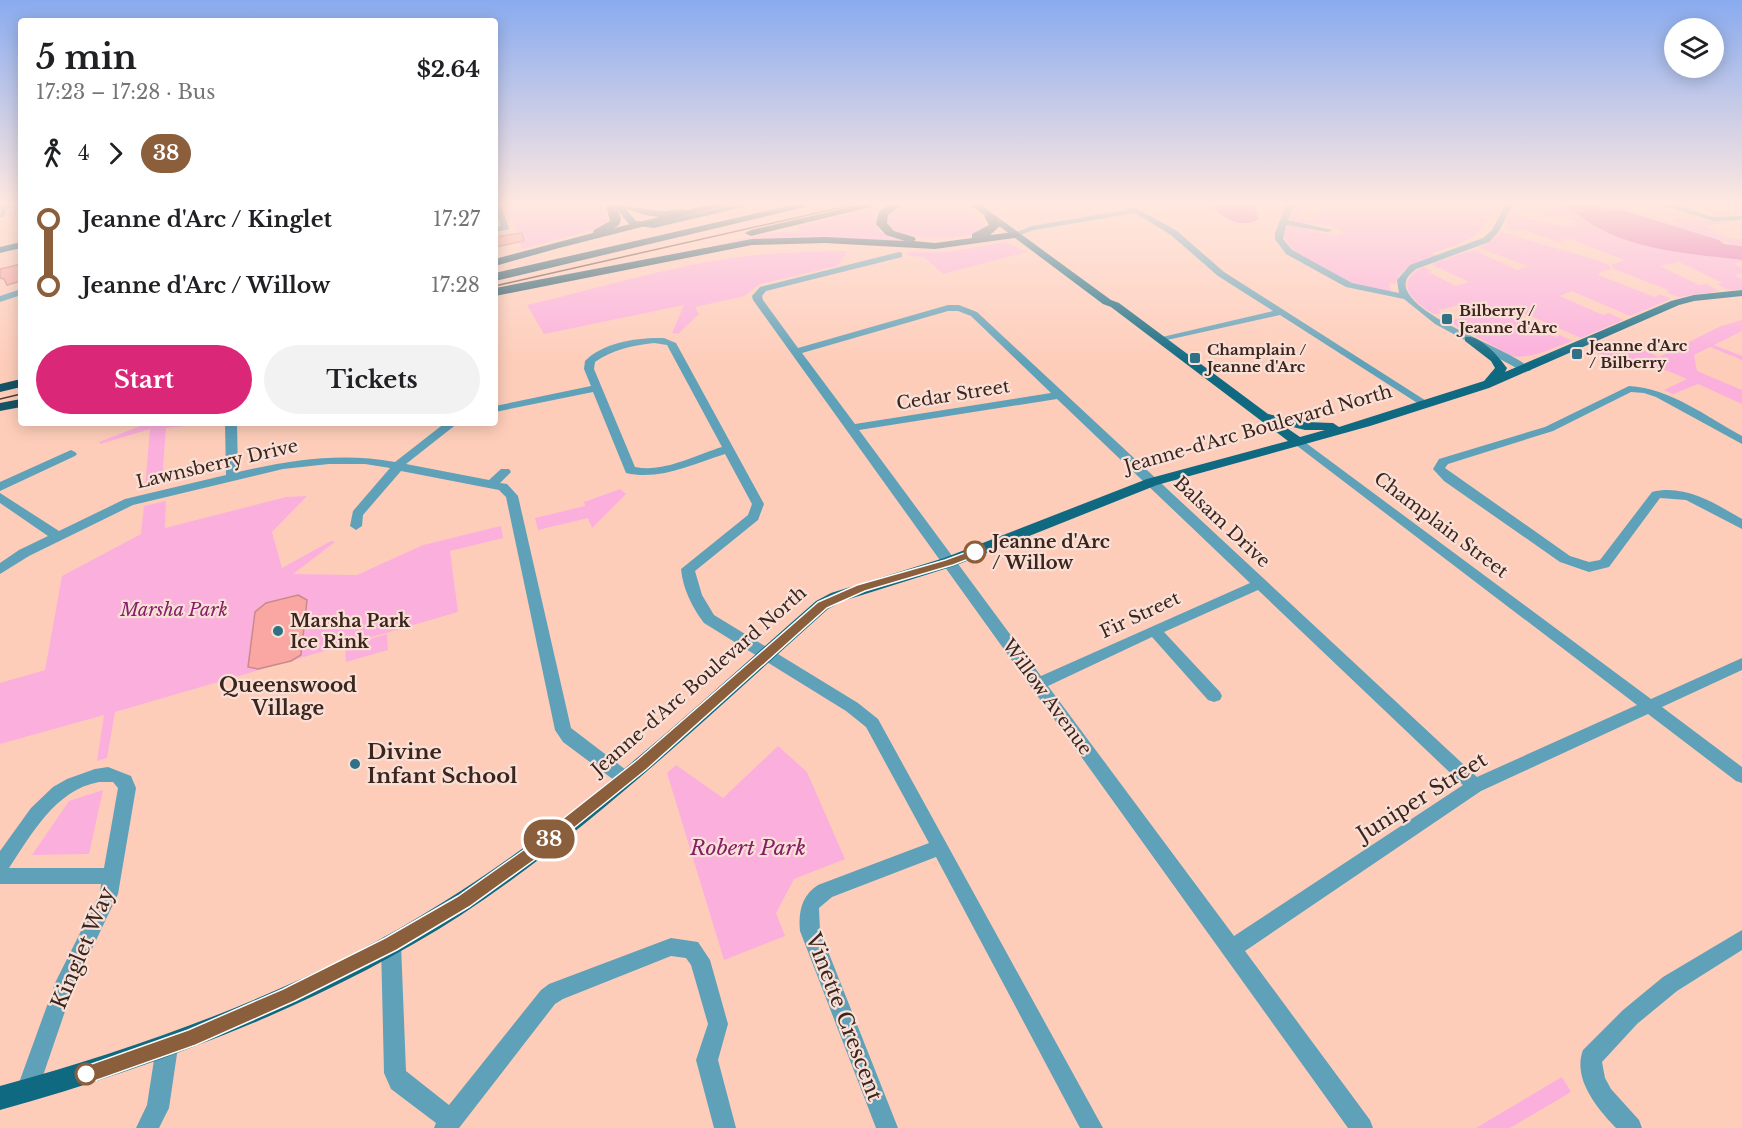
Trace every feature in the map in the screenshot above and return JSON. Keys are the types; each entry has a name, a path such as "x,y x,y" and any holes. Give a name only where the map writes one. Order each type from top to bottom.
{"highway":[{"path":"498,262 513,258"},
{"path":"498,276 579,258"},
{"path":"498,291 645,258"},
{"path":"498,291 666,258"},
{"path":"0,388 18,384"},
{"path":"0,407 18,404"}],"main road":[{"name":"Champlain Street","path":"1053,258 1298,442"},
{"name":"Jeanne-d'Arc Boulevard North","path":"0,1098 66,1081 167,1047 305,988 391,944 464,901 518,863 624,778 822,605 837,597 949,562 1152,482 1366,423 1485,385 1670,304 1694,298 1742,293"},
{"path":"1469,339 1495,359 1501,368 1499,373 1485,385"},
{"path":"1245,403 1271,417 1305,426 1331,427 1366,423"}],"street":[{"name":"Willow Avenue","path":"881,258 865,260 764,289 757,296 1362,1128"},
{"path":"1202,258 1221,274 1426,404"},
{"path":"1297,258 1349,285 1406,297 1425,313 1526,369"},
{"path":"1406,297 1401,283 1403,276 1409,270 1442,258"},
{"path":"0,299 18,293"},
{"name":"Balsam Drive","path":"796,352 948,309 959,308 974,314 1475,786"},
{"path":"1162,340 1282,312"},
{"path":"728,449 652,472 638,473 630,470 589,365 594,357 650,340 671,343 758,504 758,510 753,517 692,563 688,573 703,610 709,620 852,707 872,723 1092,1128"},
{"path":"498,408 597,388"},
{"path":"1742,441 1716,424 1653,392 1629,389 1549,429 1443,462 1439,469 1448,478 1565,559 1589,567 1604,564 1656,495 1672,493 1692,498 1742,525"},
{"name":"Cedar Street","path":"851,428 1059,395"},
{"path":"231,426 232,476"},
{"path":"356,526 357,514 399,466 448,426"},
{"name":"Champlain Street","path":"1298,442 1742,776"},
{"path":"0,487 71,454"},
{"name":"Lawnsberry Drive","path":"0,569 57,536 129,502 283,465 329,459 364,460 502,487 512,496 563,730 624,778"},
{"path":"492,484 505,472"},
{"path":"0,497 57,536"},
{"name":"Fir Street","path":"1038,684 1260,584"},
{"path":"1154,630 1214,696"},
{"name":"Juniper Street","path":"1231,949 1475,786 1742,664"},
{"path":"0,866 48,800 75,782 98,775 111,774 125,781 127,788 112,876"},
{"name":"Vinette Crescent","path":"887,1128 810,931 807,916 809,908 818,895 825,891 940,847"},
{"name":"Kinglet Way","path":"0,876 112,876 109,894 63,988 27,1091"},
{"path":"1631,1128 1600,1094 1590,1073 1591,1058 1630,1017 1670,984 1742,939"},
{"path":"391,944 395,1072 399,1081 448,1124 548,997 556,991 671,947 691,949 700,960 718,1024 707,1060 725,1128"},
{"path":"147,1128 158,1108 167,1047"}],"green space":[{"path":"736,258 843,258 837,266 760,284 744,296 695,307 699,314 678,334 672,333 684,305 544,334 527,305 664,271"},
{"path":"925,258 1005,258 943,274"},
{"path":"1305,258 1431,258 1407,268 1395,284 1389,283 1391,292 1349,283"},
{"path":"1450,258 1490,258 1517,270 1528,266 1505,258 1588,258 1609,265 1611,269 1598,275 1655,297 1660,294 1671,299 1630,316 1572,291 1560,296 1603,315 1609,313 1623,320 1581,338 1522,312 1510,317 1555,337 1560,335 1572,341 1534,355 1519,357 1512,356 1444,319 1454,320 1482,313 1477,309 1456,306 1438,310 1441,313 1434,314 1413,298 1407,286 1408,279 1413,273 1423,267 1455,286 1469,282 1431,264"},
{"path":"1618,258 1721,258 1742,260 1742,262 1733,263 1742,268 1742,274 1734,275 1742,279 1742,290 1729,290 1717,284 1723,283 1679,262 1660,266 1699,285 1707,284 1718,291 1679,297 1667,293 1669,291 1666,289 1614,269 1611,265 1624,260"},
{"path":"1742,320 1742,331 1714,345 1742,356 1742,360 1710,347 1694,355 1697,371 1742,390 1742,404 1698,384 1673,394 1664,390 1687,379 1668,371 1593,352 1619,340 1659,357 1721,326"},
{"path":"140,426 185,426 166,428 163,467 167,483 145,489 150,429 100,444 99,442"},
{"path":"620,489 626,494 592,528 588,518 538,530 535,518 585,506 584,502"},
{"name":"Marsha Park","path":"307,496 272,532 282,568 331,541 335,542 293,574 357,575 423,545 501,526 503,538 450,551 458,612 115,712 107,758 97,761 104,715 0,744 0,683 45,670 62,576 141,534 144,506 166,501 165,528 286,497"},
{"path":"387,634 388,650 346,662 345,646"},
{"name":"Robert Park","path":"778,746 807,772 845,859 794,879 776,913 785,936 724,960 667,773 676,765 723,798"},
{"path":"103,790 89,854 32,855 69,801"},
{"path":"1562,1077 1571,1092 1510,1128 1476,1128"}],"shaded area":[{"path":"1723,258 1742,258 1742,260"}],"building":[{"path":"18,265 18,282 7,285 4,279 0,278 0,269"},
{"name":"Marsha Park Ice Rink","path":"298,595 307,600 301,655 291,661 258,669 248,667 255,612 266,603"}],"tram line":[{"path":"498,285 620,258"},
{"path":"0,399 18,395"}],"bus line":[{"name":"38","path":"86,1074 190,1038 305,988 391,944 464,901 527,856 642,764 822,605 861,588 975,552"}],"place":[{"name":"Bilberry / Jeanne d'Arc","path":"1447,319"},
{"name":"Jeanne d'Arc / Bilberry","path":"1577,354"},
{"name":"Champlain / Jeanne d'Arc","path":"1195,358"},
{"name":"Jeanne d'Arc / Willow","path":"975,552"},
{"name":"Marsha Park Ice Rink","path":"278,631"},
{"name":"Divine Infant School","path":"355,764"}],"district":[{"name":"Queenswood Village","path":"288,696"}]}
